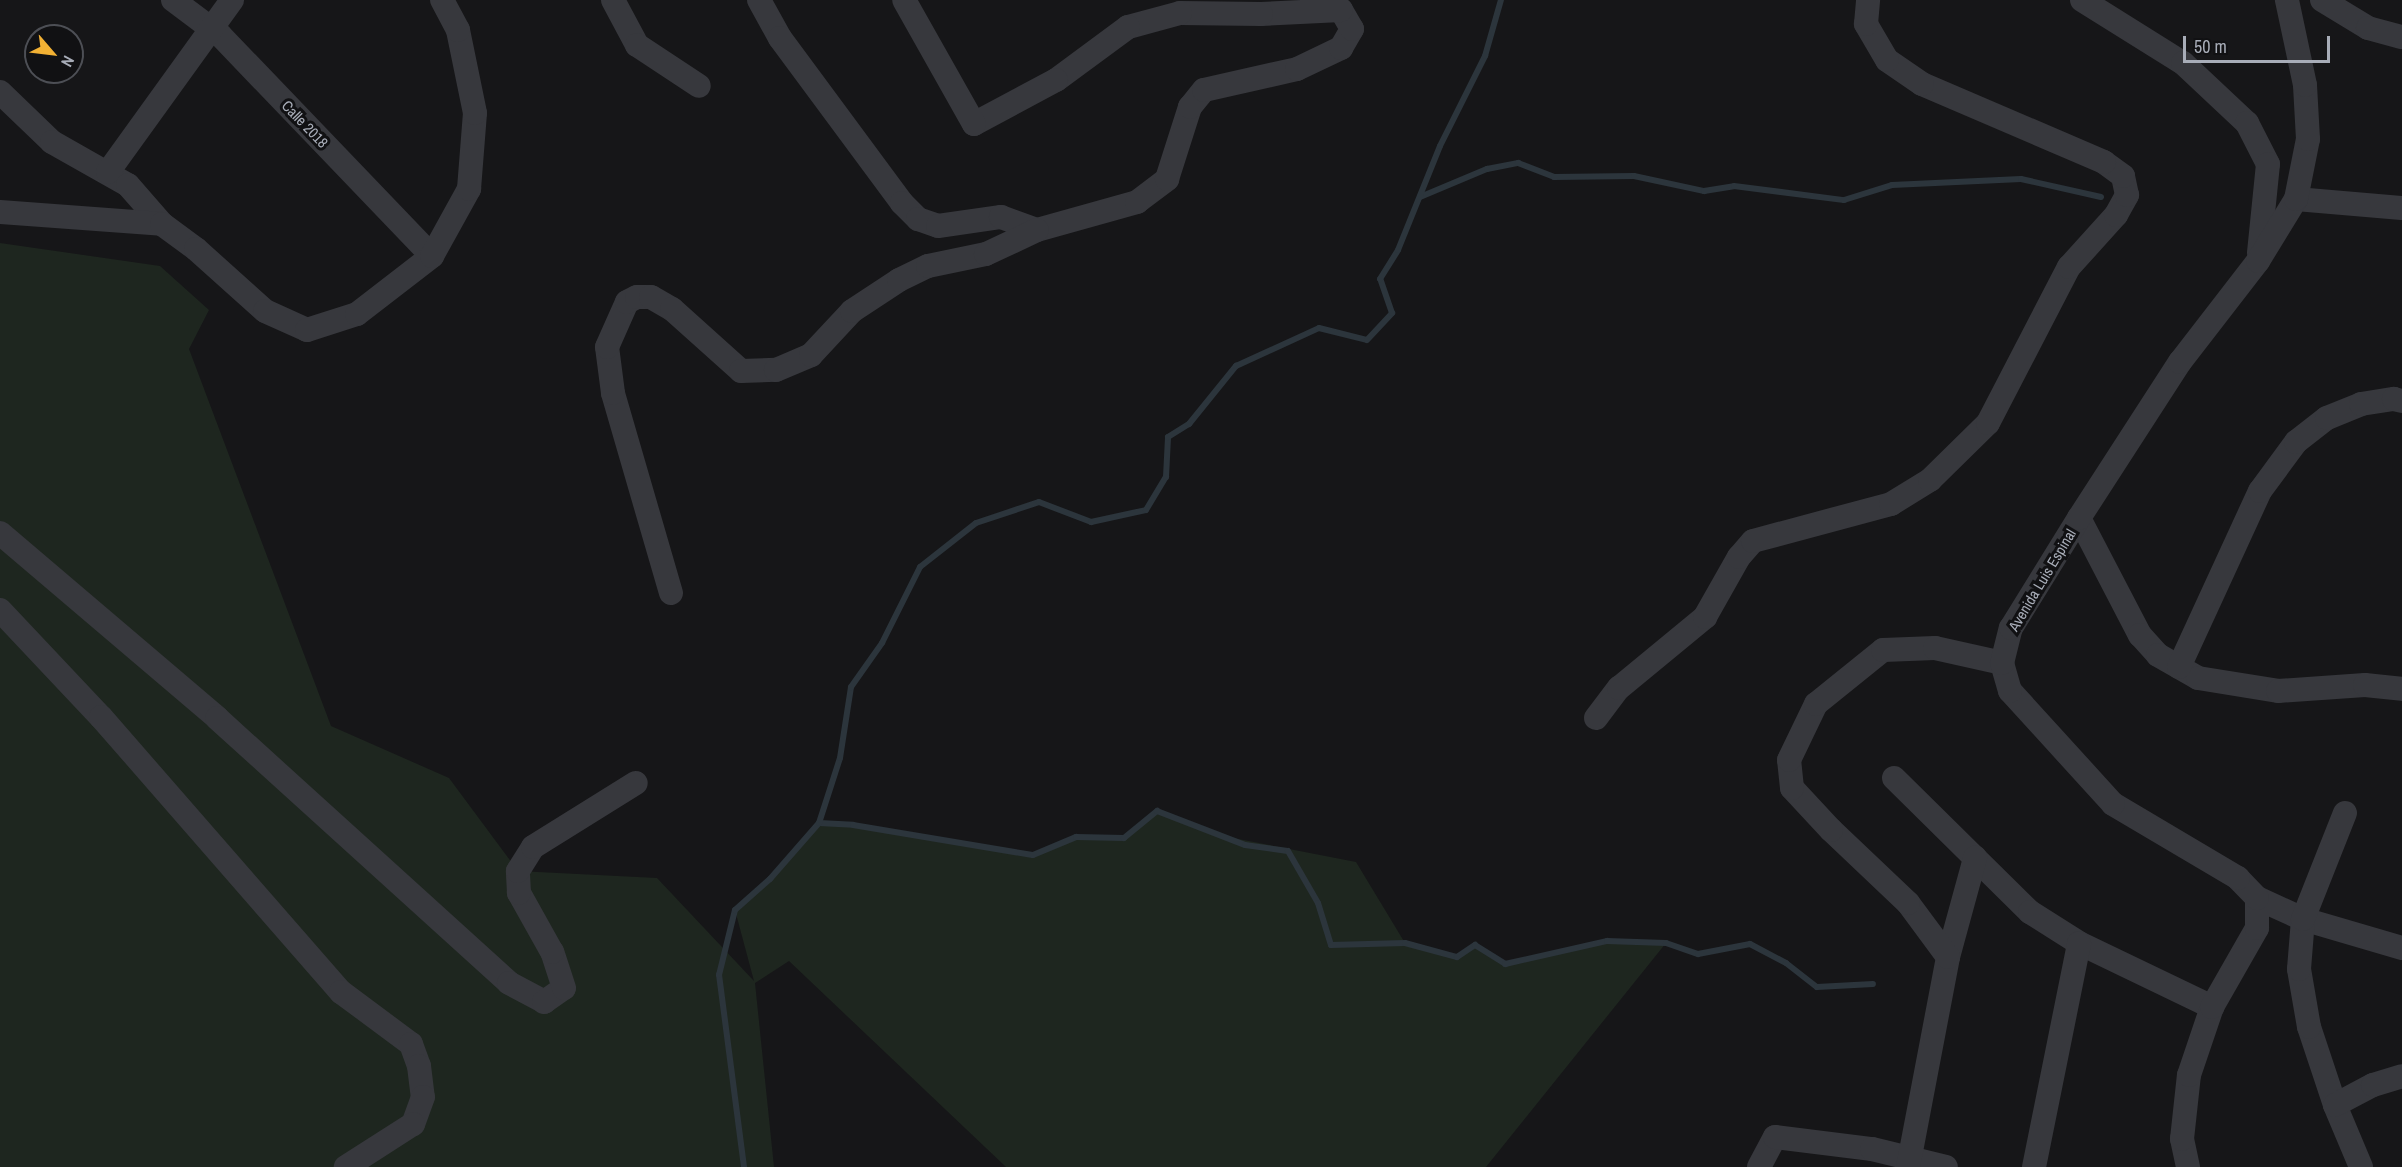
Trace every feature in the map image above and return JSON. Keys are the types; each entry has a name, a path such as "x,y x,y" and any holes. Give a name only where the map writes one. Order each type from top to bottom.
{"street":[{"name":"Calle 2018","path":"172,0 211,28 432,256"},
{"path":"108,172 232,0"},
{"path":"0,92 52,142 128,185 162,224 196,249 265,311 307,330 357,314 432,256 469,189 475,113 458,30 442,0"},
{"path":"613,0 637,45 699,86"},
{"path":"759,0 780,38 902,203 918,219 938,226 1001,217 1037,230"},
{"path":"671,593 613,393 607,348 627,302 637,297 651,297 672,309 741,371 776,370 811,355 871,296 928,266 986,254 1037,230 1137,202 1167,179 1190,107 1204,90 1298,69 1341,48 1352,29 1341,9 1261,14 1180,12 1128,27 1056,80 974,124 904,0"},
{"path":"1596,718 1619,688 1705,617 1739,557 1753,541 1891,504 1930,480 1980,431 2031,345 2069,267 2116,215 2127,195 2123,176 2104,162 1922,84 1887,60 1866,24 1868,0"},
{"path":"2082,0 2183,63 2247,123 2268,164 2258,261"},
{"name":"Avenida Luis Espinal","path":"2002,663 2011,628 2079,518 2180,362 2258,261 2296,199 2308,139 2305,85 2287,0"},
{"path":"2322,0 2368,28 2402,37"},
{"path":"2296,199 2402,208"},
{"path":"0,212 162,224"},
{"path":"2179,667 2260,491 2296,442 2327,417 2353,408 2394,399 2402,401"},
{"path":"2079,518 2140,635 2158,655 2198,678 2278,691 2365,685 2402,689"},
{"path":"0,533 225,725 508,983 544,1002 564,988 552,952 519,893 518,871 533,847 636,783"},
{"path":"0,610 101,717 341,992 411,1044 419,1066 423,1097 413,1124 346,1167"},
{"path":"1948,957 1908,903 1830,831 1792,788 1789,760 1816,704 1883,650 1935,648 2002,663 2010,691 2113,804 2238,878 2257,898 2303,919 2402,948"},
{"path":"1894,778 2030,912 2079,943 2212,1007"},
{"path":"2345,813 2303,919 2299,969 2309,1027 2335,1105 2361,1167"},
{"path":"1909,1163 1948,957 1976,858"},
{"path":"2188,1167 2182,1139 2189,1075 2212,1007 2257,928 2257,898"},
{"path":"2034,1167 2079,943"},
{"path":"2335,1105 2373,1084 2402,1076"},
{"path":"1759,1167 1775,1137 1872,1149 1909,1163 1946,1167"}],"shaded area":[{"path":"0,243 160,266 209,310 189,349 331,726 449,778 518,871 657,878 754,981 735,910 770,879 819,823 853,825 1033,855 1076,837 1124,838 1157,811 1228,837 1356,862 1405,943 1457,957 1475,945 1506,964 1607,941 1666,943 1486,1167 1006,1167 789,961 755,983 774,1167 0,1167"}],"waterway":[{"path":"744,1167 719,975 735,910 770,879 819,823 840,758 851,687 882,643 920,567 976,523 1039,502 1091,522 1146,510 1166,477 1168,437 1189,424 1236,366 1319,328 1367,340 1392,313 1380,279 1398,250 1440,146 1485,56 1501,0"},
{"path":"1420,197 1487,169 1518,163 1554,177 1634,176 1704,191 1734,186 1844,200 1892,185 2021,179 2101,197"},
{"path":"819,823 853,825 1033,855 1076,837 1124,838 1157,811 1245,845 1288,851 1318,903 1331,945 1405,943 1457,957 1475,945 1505,964 1607,941 1666,943 1698,954 1750,944 1786,963 1817,987 1873,984"}]}
